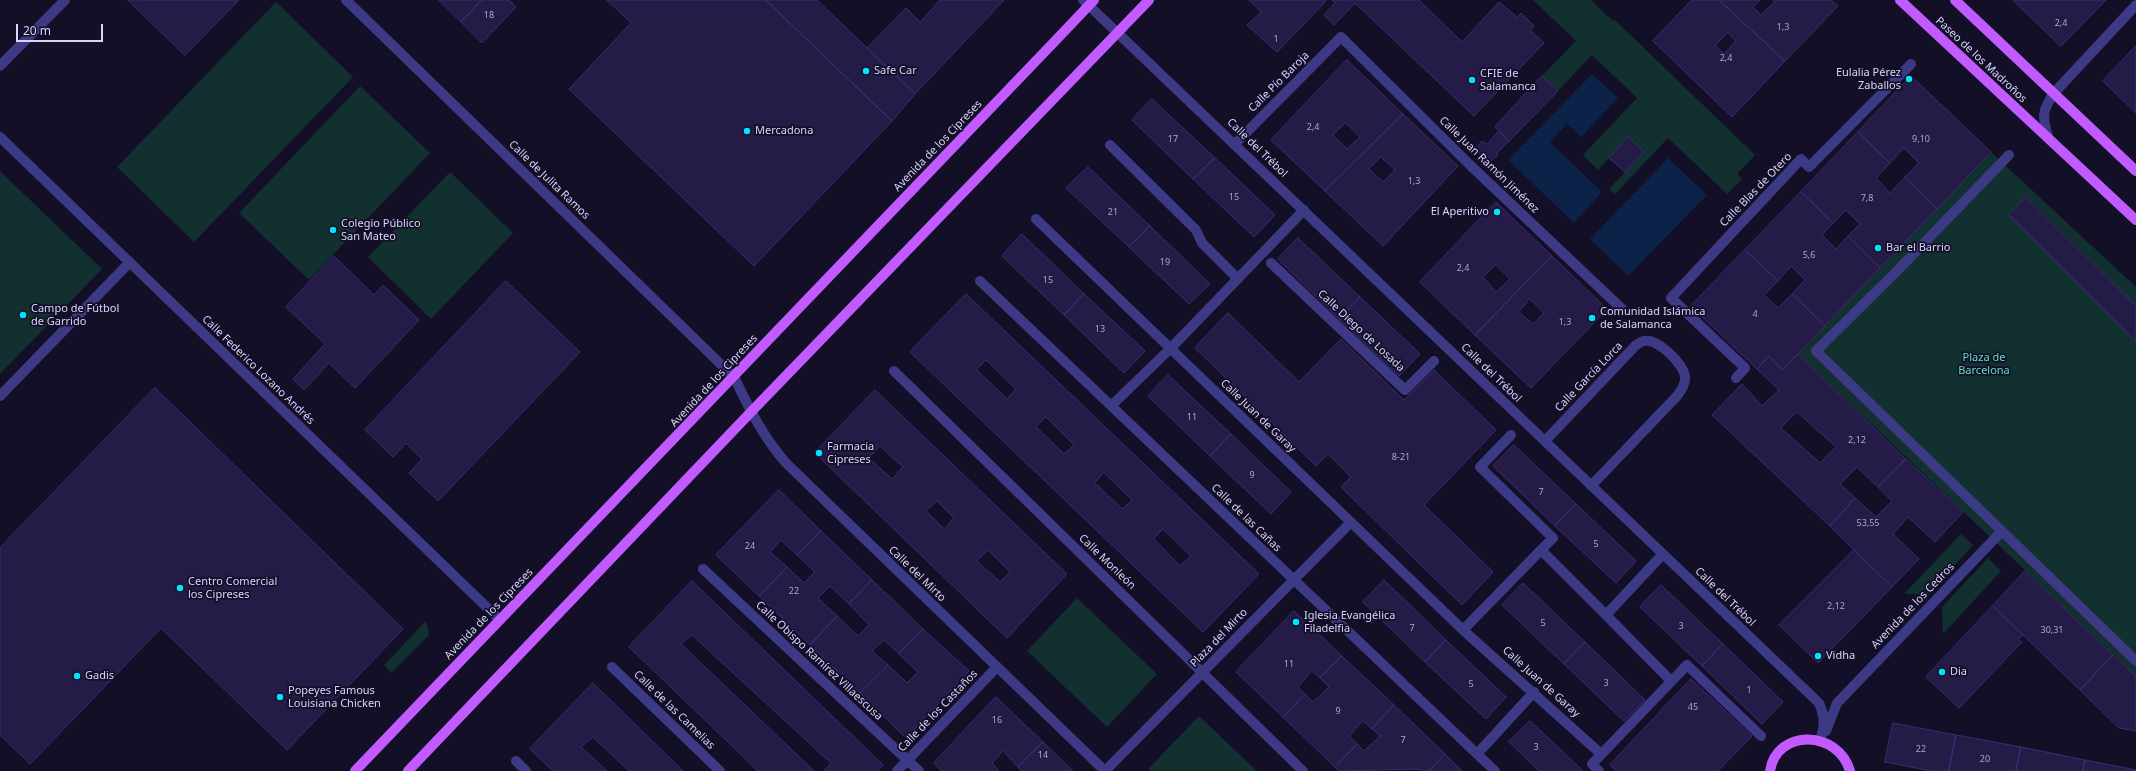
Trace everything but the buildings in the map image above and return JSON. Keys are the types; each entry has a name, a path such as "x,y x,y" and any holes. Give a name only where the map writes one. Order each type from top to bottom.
{"main road":[{"path":"408,771 751,412 1149,0"},
{"name":"Paseo de los Madroños","path":"1900,0 1992,88 2048,136"},
{"path":"1955,0 2136,171"},
{"name":"Avenida de los Cipreses","path":"355,771 734,377 1089,2"},
{"path":"2048,136 2136,220"},
{"path":"1770,771 1778,754 1788,745 1800,740 1821,741 1838,750 1845,758 1850,771"}],"street":[{"path":"0,66 65,0"},
{"name":"Calle de Julita Ramos","path":"346,0 734,377"},
{"name":"Avenida de los Cipreses","path":"1089,2 1119,32"},
{"path":"2048,136 2043,113 2046,105 2054,93 2136,5"},
{"name":"Calle del Trébol","path":"1119,32 1819,703 1823,714 1824,726 1821,741"},
{"name":"Calle Pío Baroja","path":"1235,144 1341,37"},
{"name":"Calle Juan Ramón Jiménez","path":"1341,37 1470,165 1622,309"},
{"name":"Calle Blas de Otero","path":"1736,378 1745,368 1671,298 1801,159 1810,167 1911,64"},
{"name":"Calle Federico Lozano Andrés","path":"0,137 500,620"},
{"path":"1110,145 1196,230 1202,243 1238,278"},
{"path":"2009,155 1896,272 1816,351 2136,661"},
{"path":"1112,405 1171,348 1304,210"},
{"name":"Calle Juan de Garay","path":"1036,219 1463,630 1534,692 1601,754"},
{"path":"0,396 130,262"},
{"name":"Calle Diego de Losada","path":"1271,263 1405,390 1434,361"},
{"name":"Calle de las Cañas","path":"980,282 1112,405 1293,580 1495,771"},
{"name":"Calle García Lorca","path":"1545,441 1636,345 1645,340 1655,342 1664,349 1682,368 1685,377 1683,387 1677,396 1591,486"},
{"name":"Calle Monleón","path":"894,371 1303,771"},
{"name":"Calle del Mirto","path":"734,377 751,412 770,444 786,463 1105,771"},
{"path":"1463,630 1553,538 1480,467 1511,435"},
{"name":"Plaza del Mirto","path":"1105,771 1351,522"},
{"name":"Avenida de los Cedros","path":"1821,741 1837,703 2002,531"},
{"path":"1541,550 1671,681"},
{"path":"1606,616 1664,554"},
{"name":"Calle Obispo Ramírez Villaescusa","path":"703,569 919,771"},
{"path":"1599,771 1592,764 1687,665 1761,736"},
{"name":"Calle de las Camelias","path":"612,667 720,771"},
{"name":"Calle de los Castaños","path":"897,771 997,668"},
{"path":"1478,754 1534,692"},
{"path":"516,761 526,771"}],"green space":[{"path":"1533,0 1591,0 1613,21 1615,20 1755,155 1737,174 1742,179 1727,194 1668,138 1615,194 1609,189 1644,152 1629,137 1598,170 1583,155 1637,98 1592,55 1558,91 1542,76 1576,41"},
{"path":"276,2 353,77 194,242 117,167"},
{"path":"360,86 430,153 309,280 239,213"},
{"name":"Plaza de Barcelona","path":"1991,152 2136,287 2136,306 2027,197 2009,215 2136,342 2136,676 1798,354"},
{"name":"Campo de Fútbol de Garrido","path":"0,171 102,269 0,374"},
{"path":"450,172 513,233 431,319 368,257"},
{"path":"1961,534 1973,545 1929,594 1904,594"},
{"path":"1988,558 2001,571 1943,634 1942,607"},
{"path":"1077,598 1157,674 1107,727 1027,651"},
{"path":"426,621 429,633 428,636 391,673 384,665"},
{"path":"1199,716 1257,771 1151,771 1148,769"}],"water":[{"path":"1592,74 1618,98 1581,137 1567,124 1550,142 1602,192 1574,223 1508,160"},
{"path":"1668,158 1707,195 1628,276 1590,239"}],"place":[{"name":"Safe Car","path":"866,71"},
{"name":"Eulalia Pérez Zaballos","path":"1909,79"},
{"name":"CFIE de Salamanca","path":"1472,80"},
{"name":"Mercadona","path":"747,131"},
{"name":"El Aperitivo","path":"1497,212"},
{"name":"Colegio Público San Mateo","path":"333,230"},
{"name":"Bar el Barrio","path":"1878,248"},
{"name":"Campo de Fútbol de Garrido","path":"23,315"},
{"name":"Comunidad Islámica de Salamanca","path":"1592,318"},
{"name":"Farmacia Cipreses","path":"819,453"},
{"name":"Centro Comercial los Cipreses","path":"180,588"},
{"name":"Iglesia Evangélica Filadelfia","path":"1296,622"},
{"name":"Vidha","path":"1818,656"},
{"name":"Dia","path":"1942,672"},
{"name":"Gadis","path":"77,676"},
{"name":"Popeyes Famous Louisiana Chicken","path":"280,697"}]}
